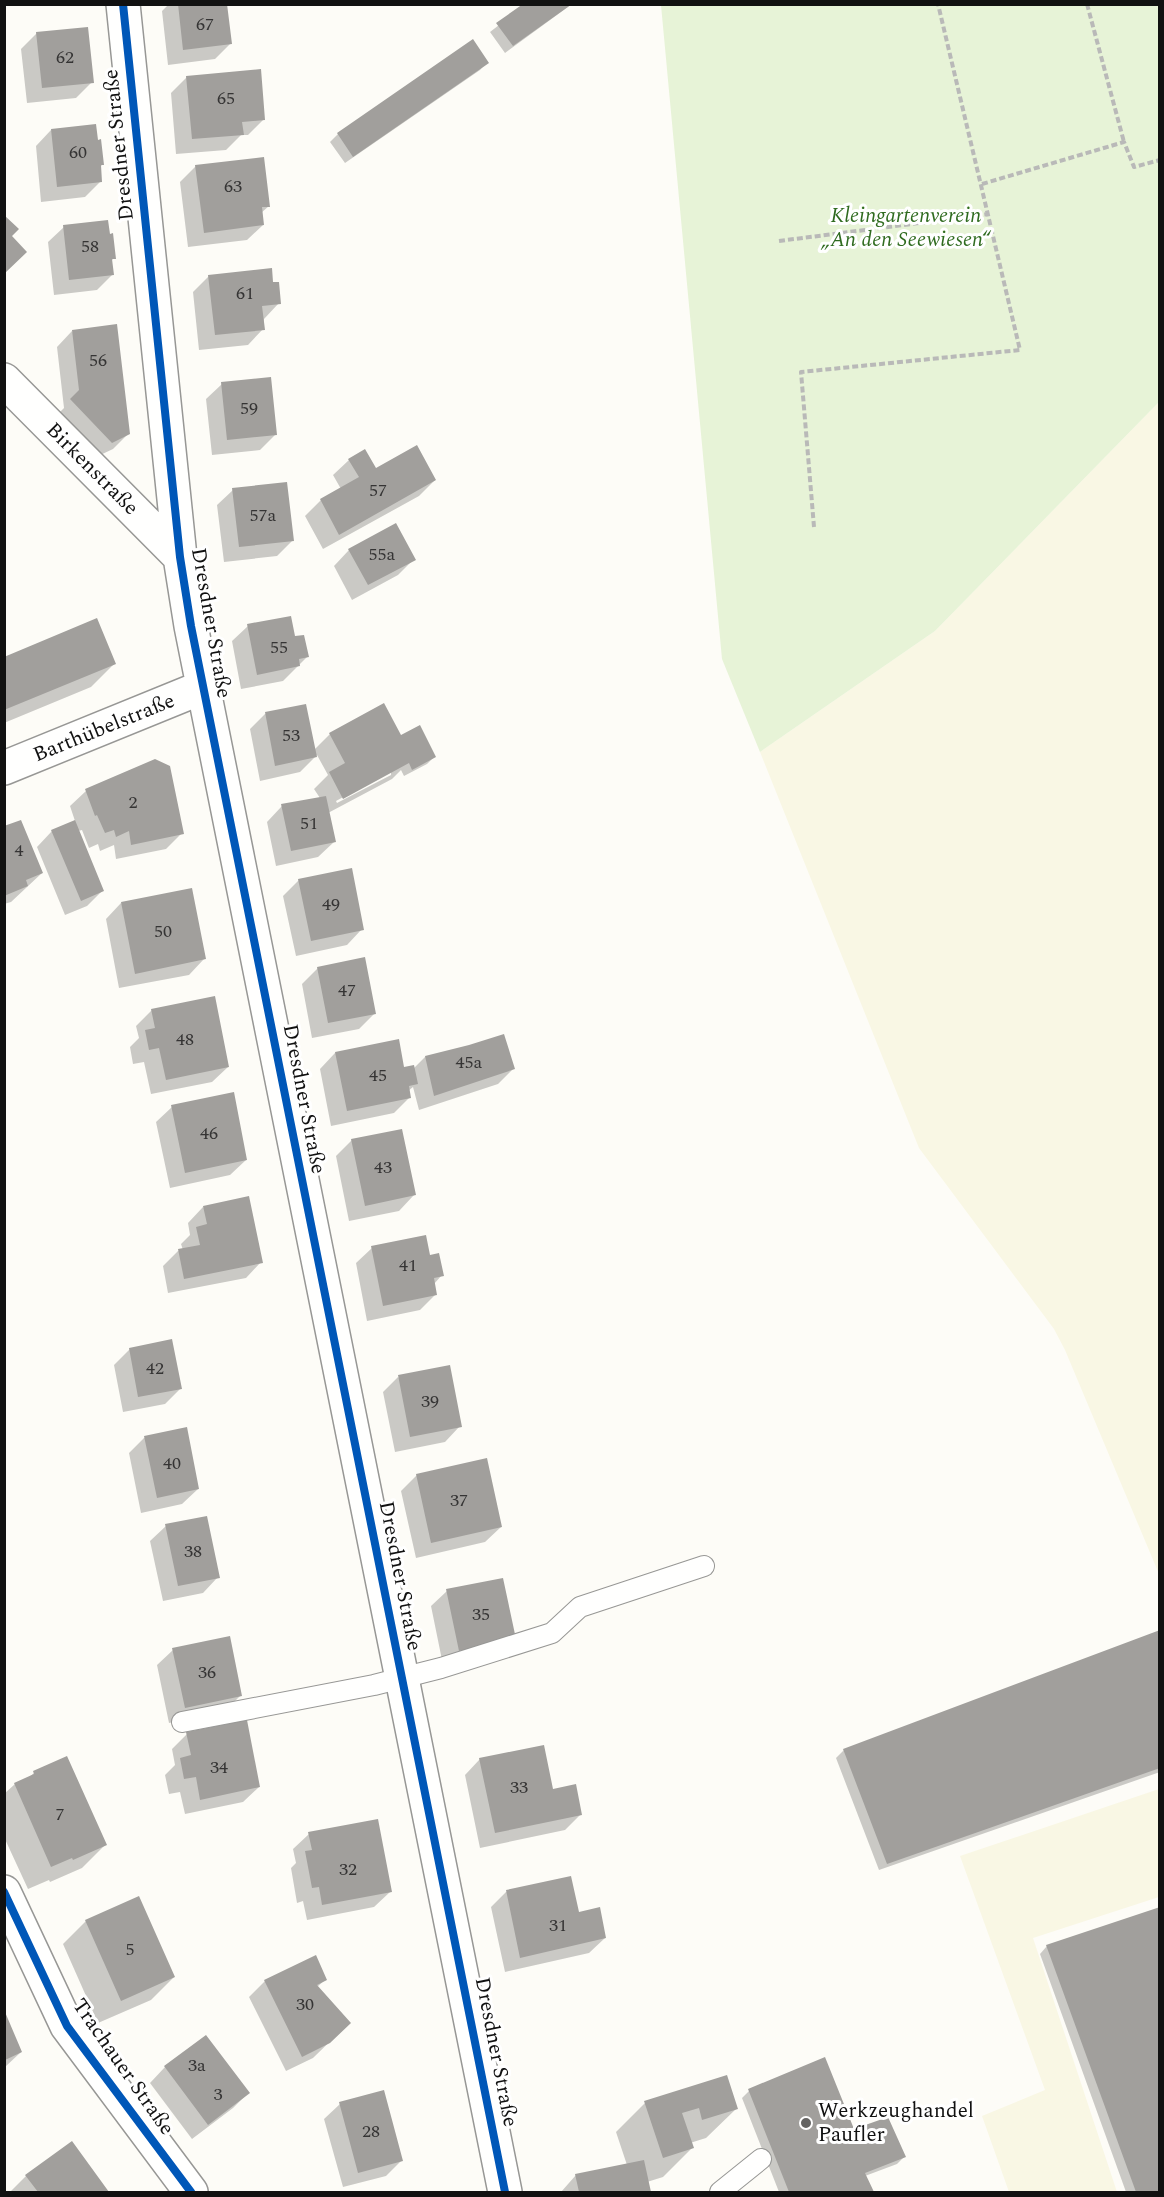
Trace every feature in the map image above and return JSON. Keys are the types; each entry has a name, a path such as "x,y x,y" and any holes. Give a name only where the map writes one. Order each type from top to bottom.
{"street":[{"name":"Dresdner Straße","path":"123,4 180,557 202,687 505,2193"},
{"name":"Birkenstraße","path":"4,380 180,557"},
{"name":"Barthübelstraße","path":"4,768 202,687"},
{"name":"Trachauer Straße","path":"4,1892 67,2026 191,2193"}],"lane":[{"path":"182,1722 403,1678 552,1633 580,1607 704,1566"},
{"path":"720,2193 761,2159"}],"path":[{"path":"814,527 801,372 1020,350 938,4"},
{"path":"1087,4 1124,142 1134,167 1160,160"},
{"path":"982,184 1124,142"},
{"path":"779,241 989,214"}],"shaded area":[{"path":"1159,402 1159,1574 1065,1350 1054,1329 919,1148 760,752 935,631"},
{"path":"1159,1789 1159,1897 1033,1938 1117,2192 1009,2192 982,2116 1045,2090 960,1856"}],"green space":[{"name":"Kleingartenverein „An den Seewiesen“","path":"661,5 1159,5 1159,402 935,631 760,752 722,659"}],"building":[{"path":"178,4 227,4 232,44 183,50"},
{"path":"523,4 572,4 513,46 496,23"},
{"path":"88,27 94,83 42,88 36,32"},
{"path":"473,39 489,63 353,157 337,133"},
{"path":"261,69 265,120 242,122 244,135 192,139 186,76"},
{"path":"96,124 98,140 101,139 104,165 101,165 102,182 57,187 51,129"},
{"path":"264,157 270,207 262,207 264,225 204,233 195,165"},
{"path":"4,215 19,229 12,236 27,252 4,274"},
{"path":"108,220 110,234 113,233 116,259 112,259 114,275 69,280 63,225"},
{"path":"272,268 273,282 279,282 281,304 262,306 265,330 215,335 208,275"},
{"path":"117,324 130,434 112,443 70,399 79,390 72,330"},
{"path":"271,377 277,435 227,440 221,382"},
{"path":"417,445 436,480 339,535 320,499 359,477 348,459 365,449 376,468"},
{"path":"287,482 294,541 239,547 232,488"},
{"path":"396,523 416,560 368,585 348,549"},
{"path":"291,616 295,636 304,635 309,657 299,659 300,666 257,675 247,624"},
{"path":"97,618 116,664 4,710 4,657"},
{"path":"384,703 401,735 420,725 436,757 412,770 409,763 343,799 329,772 345,763 329,733"},
{"path":"306,704 317,757 275,766 265,712"},
{"path":"155,759 170,766 184,834 131,845 129,831 116,837 114,830 105,833 97,815 95,816 85,789"},
{"path":"326,796 336,842 291,851 281,804"},
{"path":"21,820 43,873 26,880 28,886 4,896 4,826"},
{"path":"75,820 104,891 81,901 51,830"},
{"path":"352,868 364,930 311,941 298,879"},
{"path":"192,888 206,959 135,974 121,902"},
{"path":"365,957 376,1014 328,1023 317,967"},
{"path":"215,996 229,1067 166,1080 159,1048 149,1050 145,1030 155,1028 151,1009"},
{"path":"504,1034 515,1069 434,1096 425,1056"},
{"path":"399,1039 404,1067 414,1065 418,1084 409,1086 411,1098 347,1111 335,1052"},
{"path":"234,1092 247,1160 185,1173 171,1105"},
{"path":"402,1129 416,1195 365,1206 351,1139"},
{"path":"249,1196 263,1263 184,1279 178,1249 200,1245 196,1227 207,1224 203,1206"},
{"path":"426,1235 430,1255 439,1253 444,1276 434,1278 437,1295 383,1306 371,1246"},
{"path":"172,1339 182,1389 138,1397 129,1348"},
{"path":"450,1365 462,1427 410,1437 398,1375"},
{"path":"187,1427 199,1489 157,1498 144,1436"},
{"path":"487,1458 502,1527 431,1543 416,1474"},
{"path":"207,1516 220,1578 178,1586 165,1524"},
{"path":"503,1578 516,1639 459,1651 446,1589"},
{"path":"1160,1630 1160,1768 887,1864 843,1749"},
{"path":"230,1636 242,1696 185,1708 172,1648"},
{"path":"247,1720 260,1787 200,1800 196,1777 184,1779 180,1758 191,1755 186,1732"},
{"path":"544,1745 553,1789 576,1784 582,1815 495,1833 479,1758"},
{"path":"67,1756 107,1845 51,1867 14,1783 34,1774 33,1771"},
{"path":"378,1819 392,1892 322,1905 319,1887 312,1888 305,1851 312,1850 308,1832"},
{"path":"571,1876 579,1912 600,1907 606,1938 520,1958 506,1890"},
{"path":"139,1896 175,1977 121,2001 85,1920"},
{"path":"1160,1907 1160,2192 1136,2192 1046,1945"},
{"path":"316,1955 327,1980 317,1985 351,2023 330,2043 302,2057 264,1980"},
{"path":"5,2012 22,2052 5,2060"},
{"path":"206,2035 250,2093 208,2125 164,2066"},
{"name":"Werkzeughandel Paufler","path":"825,2057 854,2129 888,2117 906,2157 865,2173 874,2192 789,2192 748,2089"},
{"path":"727,2075 738,2109 702,2120 699,2108 682,2113 694,2148 663,2158 644,2101"},
{"path":"384,2090 403,2161 358,2173 339,2102"},
{"path":"72,2141 109,2192 38,2192 25,2175"},
{"path":"644,2160 651,2192 579,2192 575,2174"}],"cycle path":[{"path":"123,4 180,557 191,626 505,2192"},
{"path":"4,1892 67,2026 191,2192"}],"place":[{"name":"Werkzeughandel Paufler","path":"806,2123"}]}
